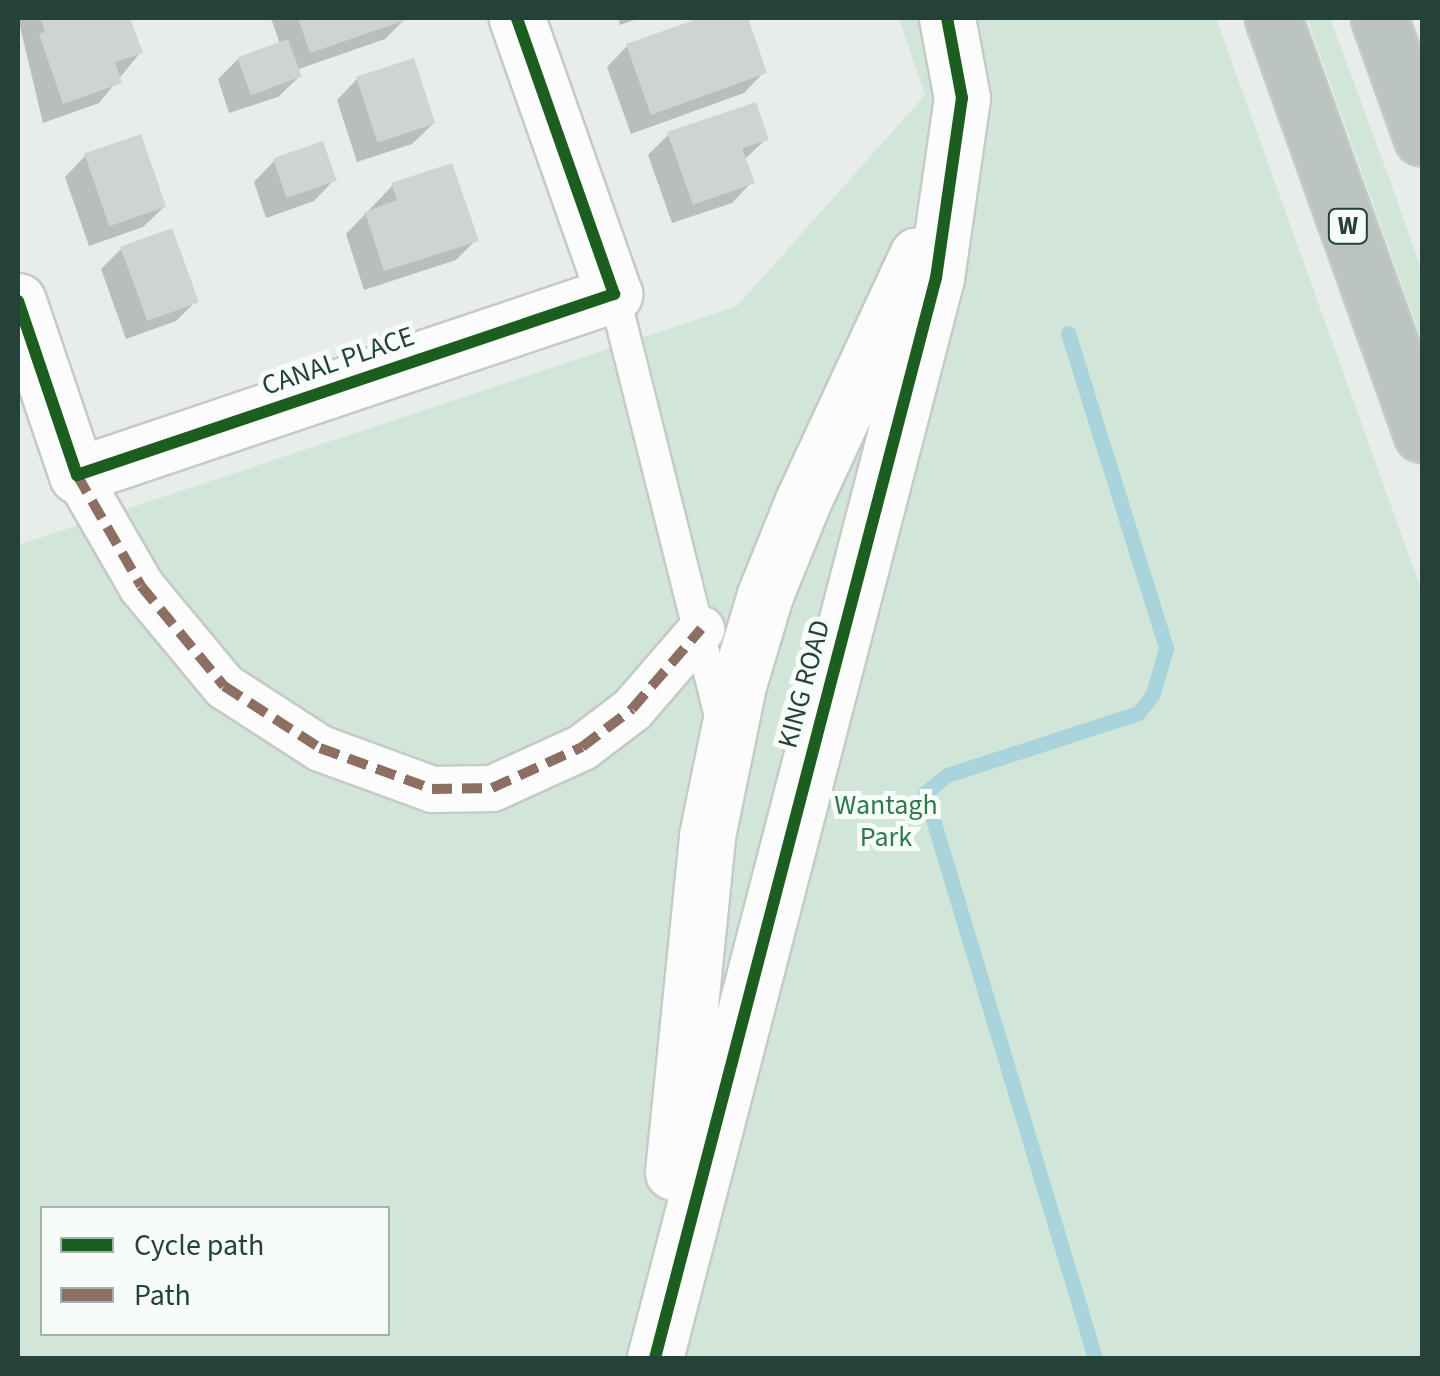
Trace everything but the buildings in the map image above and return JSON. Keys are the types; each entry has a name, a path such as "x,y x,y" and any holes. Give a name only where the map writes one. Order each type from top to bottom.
{"highway":[{"name":"W","path":"1273,18 1422,434"},
{"path":"1379,18 1422,138"}],"street":[{"path":"517,18 614,294"},
{"name":"KING ROAD","path":"653,1358 734,1037 898,436 955,176 962,98 947,18"},
{"name":"KING ROAD","path":"653,1358 690,969 726,744 764,595 955,176"},
{"name":"CANAL PLACE","path":"77,476 614,294"},
{"path":"18,300 77,476 142,586 224,686 320,748 432,789 492,788 582,747 632,708 701,630"}],"lane":[{"path":"614,294 701,630 726,744"}],"green space":[{"name":"Wantagh Park","path":"899,18 1216,18 1422,592 1422,1358 18,1358 18,545 737,306 925,95"},
{"path":"1307,18 1330,18 1391,183 1422,272 1422,341"}],"waterway":[{"path":"1068,333 1166,648 1153,694 1138,713 947,775 925,793 1095,1358"}],"marked path":[{"path":"77,475 141,586 224,686 320,748 432,789 492,788 582,747 632,709 701,629"}],"cycle path":[{"path":"18,301 77,475 614,294 517,18"},
{"path":"655,1358 936,278 962,98 947,18"}]}
